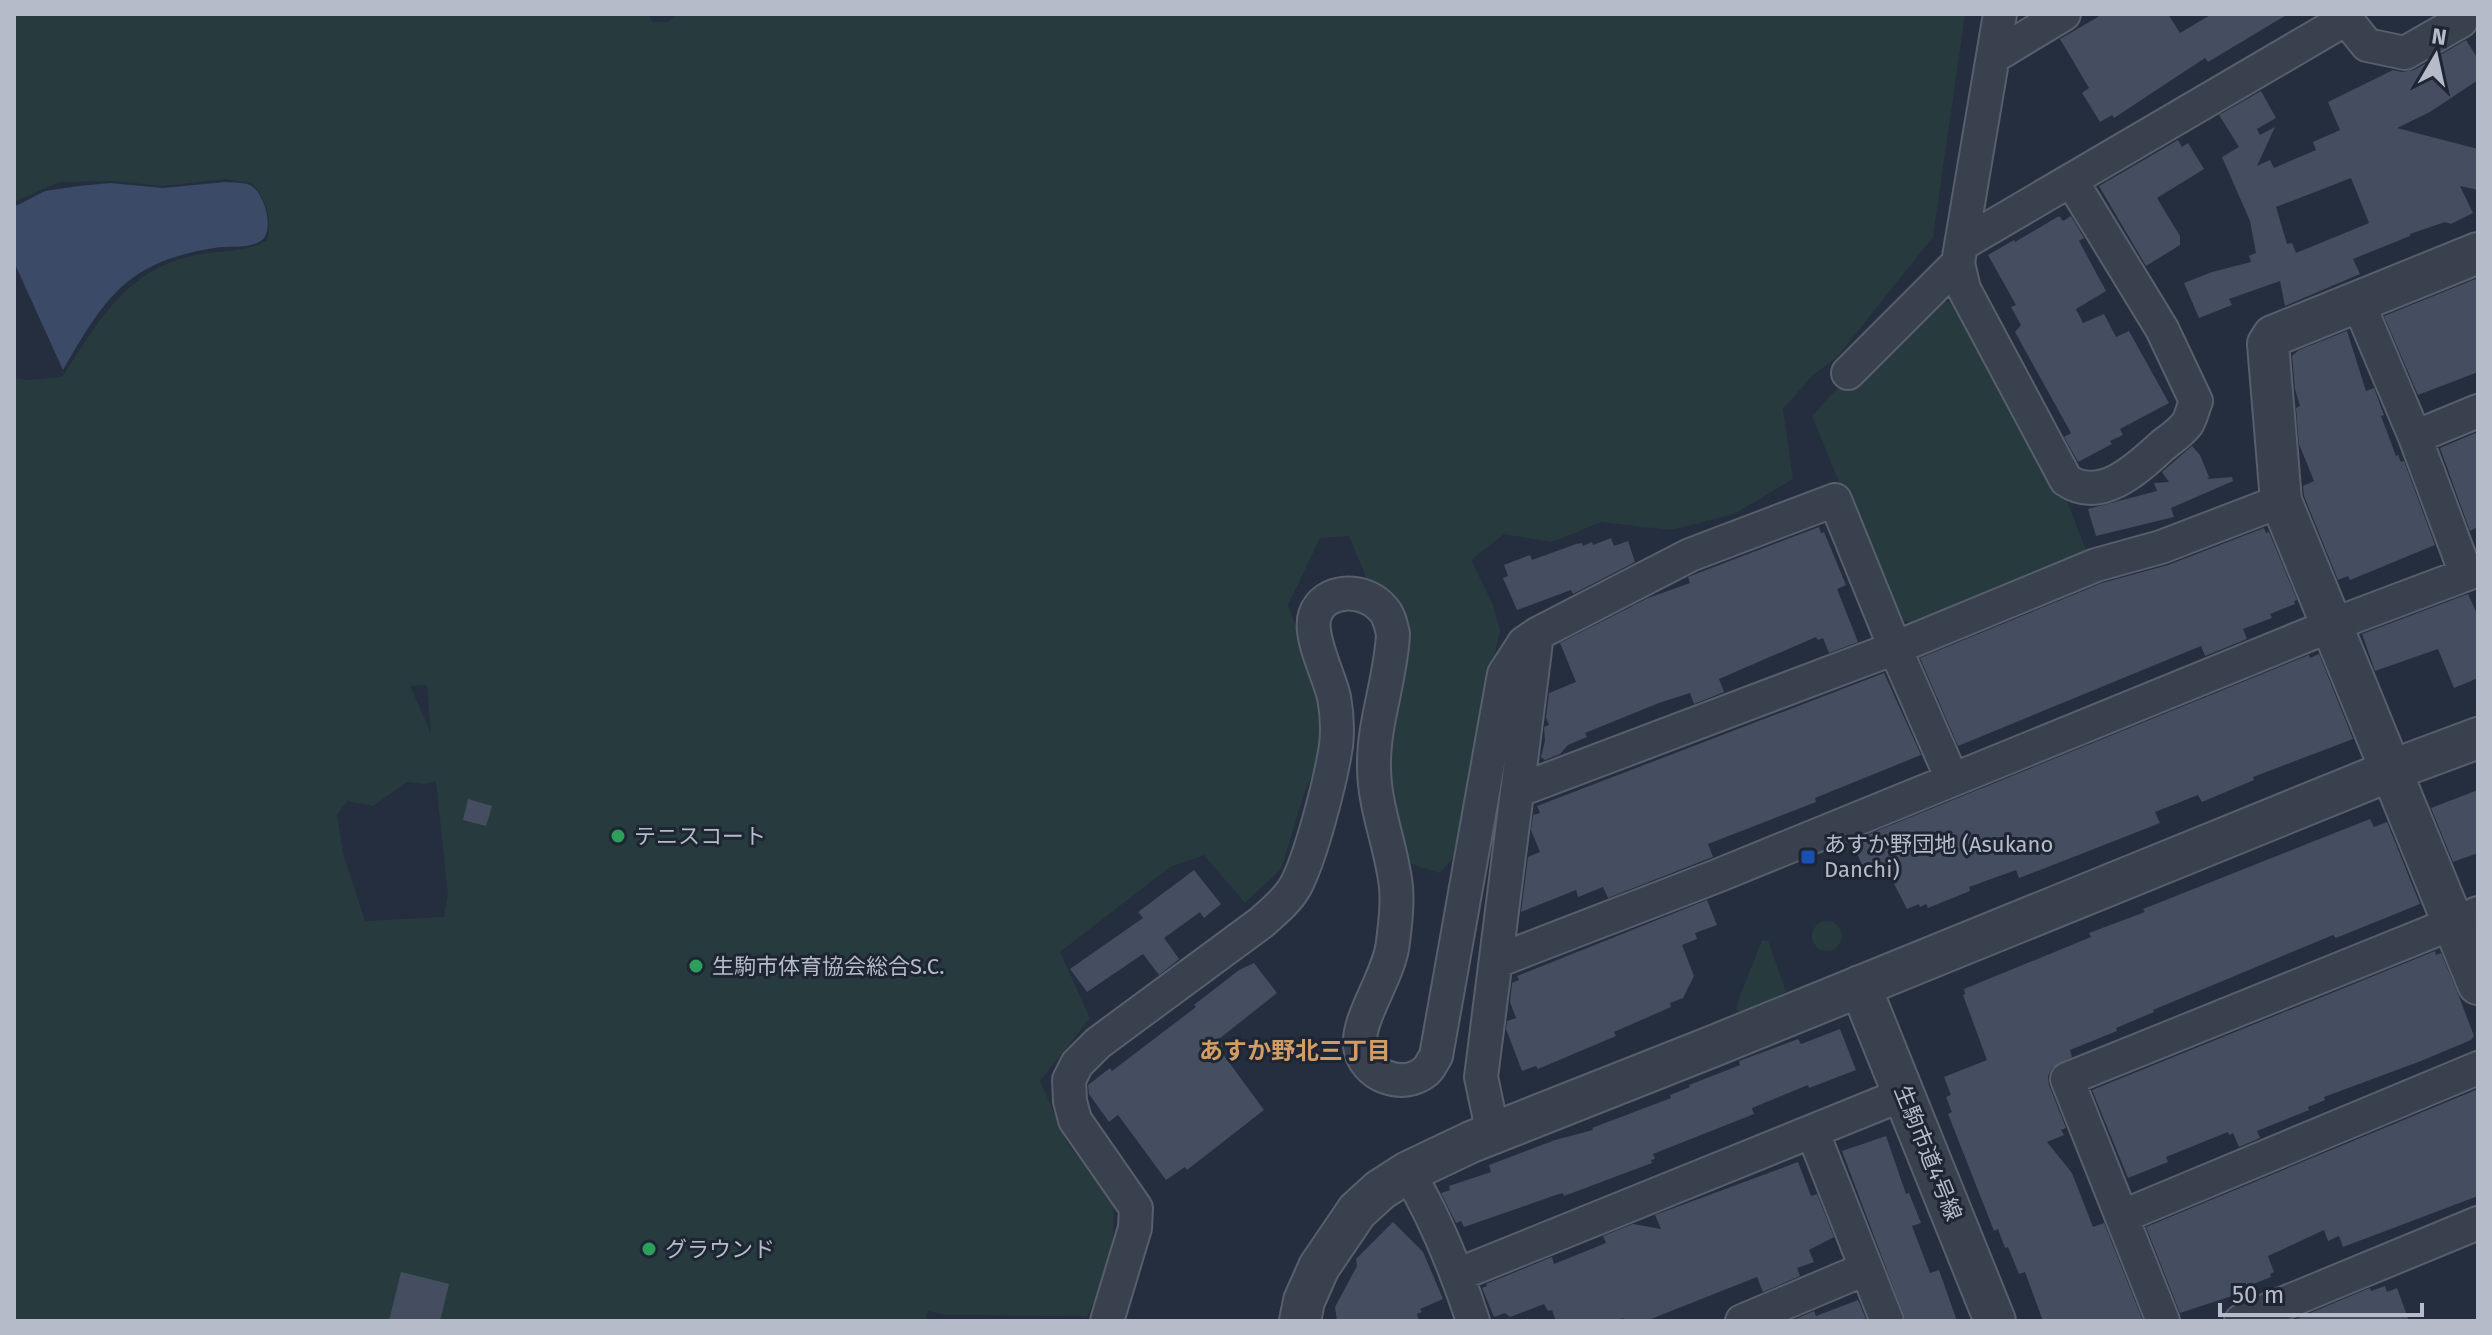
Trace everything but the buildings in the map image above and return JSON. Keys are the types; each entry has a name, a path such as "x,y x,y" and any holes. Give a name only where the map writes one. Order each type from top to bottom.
{"street":[{"path":"2000,14 1960,253 1964,289 2066,480 2075,486 2091,488 2108,485 2135,471 2188,423 2196,401 2162,329 2071,180"},
{"path":"1993,57 2064,14"},
{"path":"1848,373 1960,253 2071,180 2346,17 2367,45 2405,53 2467,23"},
{"path":"2478,253 2273,336 2268,344 2281,501 2392,770 2466,918 2478,984"},
{"path":"1497,961 1717,876 2332,625 2472,572 2358,302"},
{"path":"2415,437 2478,411"},
{"path":"1107,1321 1135,1228 1136,1208 1075,1120 1069,1080 1077,1064 1098,1043 1262,922 1285,902 1296,885 1309,851 1336,746 1338,719 1312,627 1315,612 1324,602 1352,592 1368,597 1380,605 1388,616 1393,634 1374,764 1375,791 1396,884 1396,918 1393,948 1359,1043 1363,1060 1376,1073 1392,1080 1412,1078 1426,1071 1436,1056 1504,674 1524,643 1537,634 1690,555 1835,500 1952,779"},
{"path":"1517,791 1895,648 2096,565 2161,547 2281,501"},
{"path":"1493,1134 1481,1077 1537,634"},
{"path":"1300,1321 1304,1301 1319,1267 1357,1211 1380,1190 1408,1172 1493,1134 2478,738"},
{"path":"2163,1321 2067,1079 2466,918"},
{"name":"生駒市道4号線","path":"1860,986 1995,1321"},
{"path":"2123,1216 2478,1068"},
{"path":"1457,1275 1904,1094"},
{"path":"1813,1133 1887,1321"},
{"path":"1408,1172 1424,1199 1473,1321"},
{"path":"2241,1321 2478,1223"},
{"path":"1742,1321 1865,1269"}],"green space":[{"path":"14,14 647,14 653,22 669,22 677,14 1965,14 1933,237 1838,356 1812,376 1783,409 1793,479 1734,514 1671,530 1601,522 1552,542 1504,534 1471,560 1493,605 1500,630 1471,761 1454,857 1440,873 1409,863 1397,827 1387,761 1405,654 1407,618 1367,579 1349,536 1320,538 1288,605 1317,686 1322,752 1305,791 1281,869 1245,903 1204,855 1170,867 1060,952 1090,1018 1040,1081 1067,1143 1114,1201 1112,1262 1087,1316 946,1315 928,1311 925,1321 14,1321 14,378 62,377 102,318 131,286 170,263 195,255 259,244 267,240 269,218 262,197 253,184 226,179 162,186 115,181 59,182 14,202","holes":["427,685 431,733 410,686","436,781 448,894 444,917 365,921 343,853 337,815 347,801 373,806 407,782 425,784"]},
{"path":"1938,300 1958,303 1978,349 2064,501 2067,501 2087,553 1911,623 1894,616 1812,416 1833,393 1851,380 1859,386"},
{"path":"1827,921 1838,925 1842,936 1838,947 1827,951 1816,947 1812,936 1816,925"},
{"path":"1762,940 1768,941 1786,992 1741,1012 1736,1010 1738,1001"}],"water":[{"path":"225,182 250,185 260,195 268,220 262,240 251,245 184,254 139,274 106,303 63,370 14,262 14,207 45,191 79,186 110,183 163,188"}],"place":[{"name":"テニスコート","path":"618,836"},
{"name":"あすか野団地 (Asukano Danchi)","path":"1808,857"},
{"name":"生駒市体育協会総合S.C.","path":"696,966"},
{"name":"グラウンド","path":"649,1249"}],"district":[{"name":"あすか野北三丁目","path":"1295,1051"}]}
